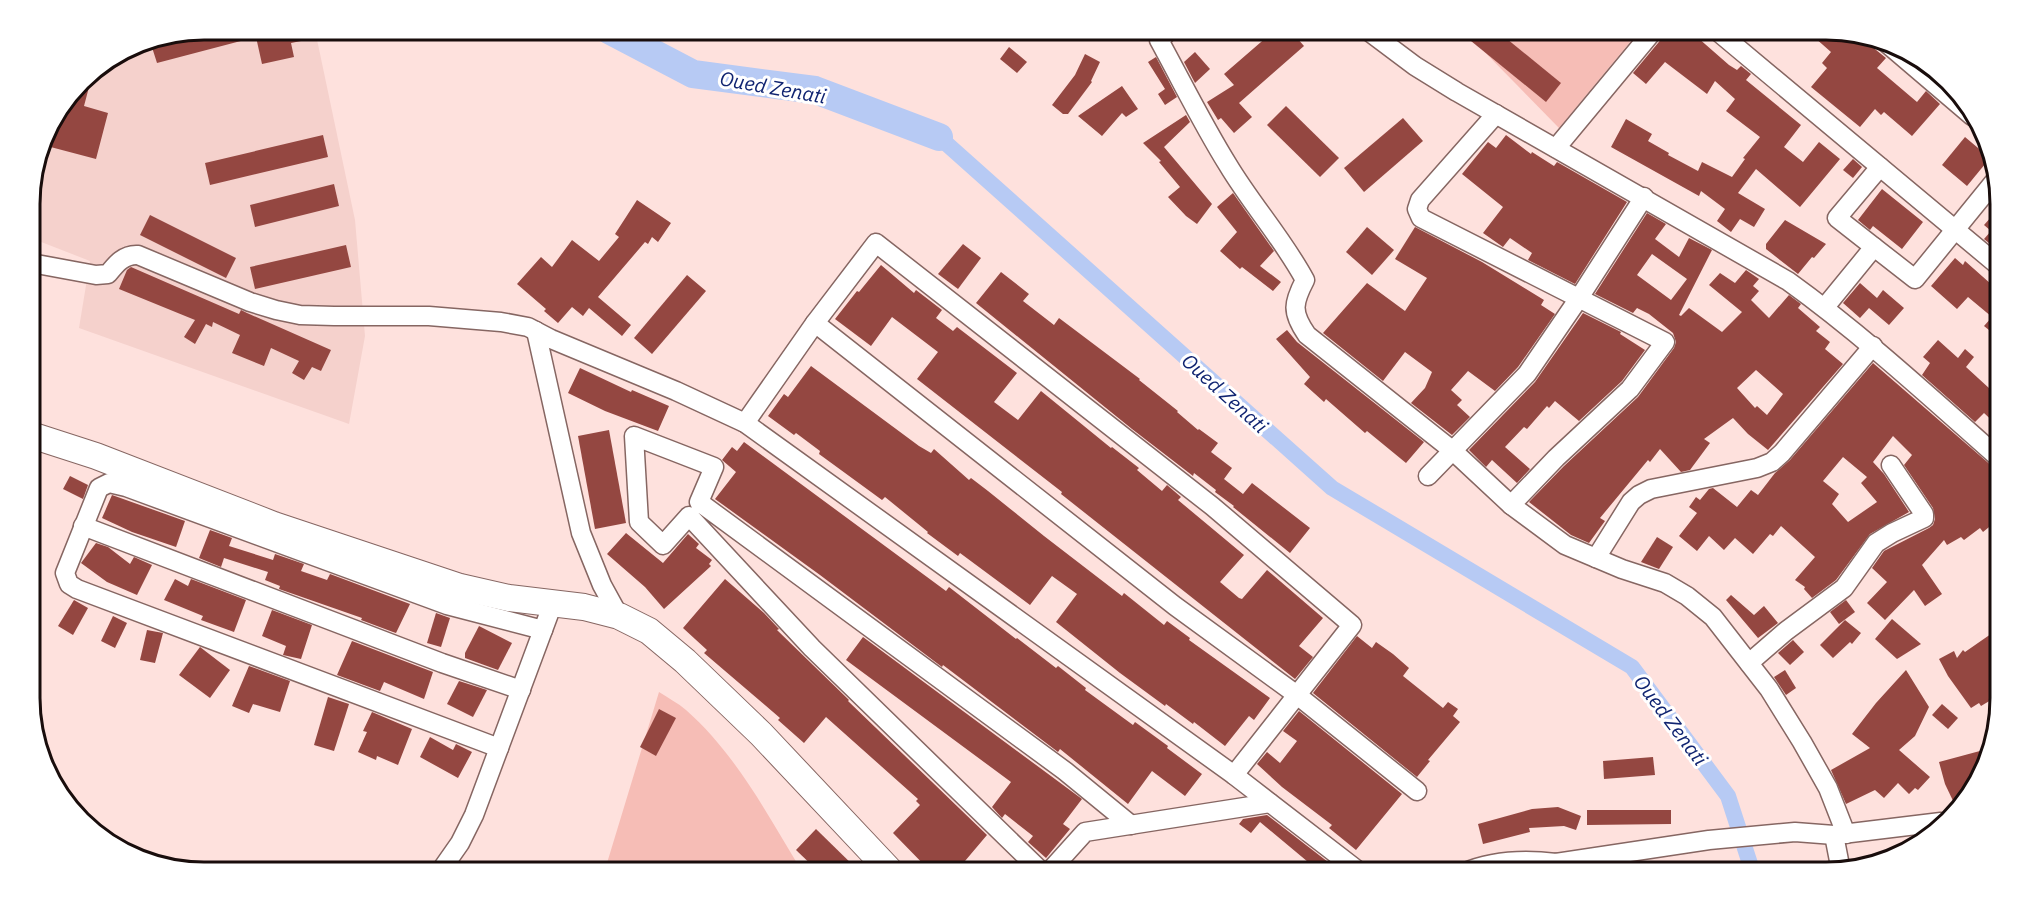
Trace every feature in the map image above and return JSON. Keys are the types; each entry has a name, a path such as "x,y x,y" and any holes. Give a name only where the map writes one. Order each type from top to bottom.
{"main road":[{"path":"41,438 96,456 274,525 450,584 509,598 584,607 619,615 649,631 686,661 761,734 882,862"}],"street":[{"path":"1160,41 1228,165 1305,280 1297,297 1295,309 1298,322 1307,335 1452,450 1511,505 1565,545 1665,584 1687,596 1713,617 1769,689 1828,788 1840,834 1841,861"},
{"path":"1381,41 1414,66 1760,264 1825,307 1873,346 1990,450"},
{"path":"1556,148 1645,41"},
{"path":"1729,41 1990,259"},
{"path":"1914,67 1949,96"},
{"path":"1496,114 1420,200 1417,209 1421,218 1665,342 1630,388 1556,458 1511,505"},
{"path":"1880,166 1837,218 1915,279 1989,188"},
{"path":"1428,476 1527,374 1644,197"},
{"path":"745,423 815,323 876,243 1212,506 1352,625 1234,775"},
{"path":"1825,307 1874,247"},
{"path":"41,265 96,275 108,274 123,258 132,254 250,302 300,315 429,316 491,321 528,327 676,391 745,423 1234,775 1346,862"},
{"path":"815,323 1175,606 1297,695 1417,791"},
{"path":"536,331 581,533 602,585 619,615"},
{"path":"1596,558 1631,502 1639,495 1651,489 1756,468 1772,462 1873,346"},
{"path":"1032,862 812,648 689,516 663,545 639,522 634,436 714,467 699,502 1065,771 1131,825"},
{"path":"1749,663 1786,631 1844,588 1876,543 1924,518 1924,514 1891,465"},
{"path":"499,748 77,589 69,584 65,573 99,488 109,483 126,487 447,605 543,630"},
{"path":"83,526 442,663 521,690"},
{"path":"447,862 460,843 474,815 553,603"},
{"path":"1058,862 1085,832 1270,802"},
{"path":"1563,862 1709,840 1795,832 1840,834 1933,823"},
{"path":"1507,862 1524,859 1548,862"}],"shaded area":[{"path":"205,41 317,41 355,220 365,336 349,424 79,328 90,261 41,242 41,194 46,162 57,132 68,114 89,89 105,74 132,57 173,44"},
{"path":"1474,41 1631,41 1559,128"},
{"path":"659,692 686,710 721,746 764,808 796,862 607,862"}],"building":[{"path":"241,41 157,63 153,49 183,42"},
{"path":"257,41 301,41 291,43 294,57 262,64"},
{"path":"1262,41 1300,41 1304,46 1239,103 1252,117 1234,133 1221,118 1218,120 1207,102 1234,85 1224,74"},
{"path":"1471,41 1509,41 1561,83 1546,102"},
{"path":"1660,41 1702,41 1729,65 1737,70 1741,66 1751,74 1746,80 1801,125 1784,147 1803,162 1819,142 1840,159 1800,207 1756,169 1738,193 1765,209 1754,227 1740,219 1731,232 1717,221 1725,209 1701,191 1699,196 1611,147 1626,119 1652,134 1648,141 1669,153 1668,155 1698,171 1702,162 1732,177 1745,159 1743,158 1760,137 1726,111 1735,99 1715,81 1707,94 1665,62 1646,84 1633,73"},
{"path":"1818,41 1848,42 1873,48 1886,58 1877,68 1917,102 1926,91 1940,104 1912,136 1884,112 1881,115 1875,109 1860,127 1811,87 1827,68 1822,63 1831,52"},
{"path":"1009,47 1027,62 1017,73 1000,59"},
{"path":"1195,52 1210,69 1195,83 1184,62"},
{"path":"1085,54 1100,62 1092,82 1068,114 1063,114 1052,105 1075,75"},
{"path":"1156,57 1177,97 1165,105 1158,94 1165,89 1148,62"},
{"path":"1122,86 1138,109 1126,117 1122,113 1102,136 1078,116"},
{"path":"88,90 84,106 108,113 96,159 51,147 68,114"},
{"path":"1286,106 1339,158 1320,177 1267,125"},
{"path":"1186,115 1190,122 1164,147 1212,204 1197,224 1168,197 1180,187 1159,162 1161,161 1143,143"},
{"path":"1403,118 1423,141 1364,192 1344,168"},
{"path":"323,135 328,157 210,185 205,163"},
{"path":"1506,135 1531,154 1532,152 1554,166 1557,162 1627,202 1575,284 1528,260 1532,253 1510,238 1503,247 1483,233 1503,207 1462,174 1488,142 1496,148"},
{"path":"1965,137 1981,150 1985,164 1967,186 1942,165"},
{"path":"1853,159 1862,167 1853,178 1843,170"},
{"path":"334,184 339,206 255,227 250,205"},
{"path":"1882,189 1923,222 1902,249 1873,226 1870,230 1858,220"},
{"path":"1233,193 1274,251 1260,266 1281,282 1273,291 1242,267 1240,269 1220,251 1237,232 1217,207"},
{"path":"637,200 671,223 658,242 652,237 648,244 645,242 598,297 631,325 622,336 589,308 583,316 572,307 558,323 544,311 546,309 517,284 541,257 552,267 572,240 599,261 619,237 615,234"},
{"path":"1647,213 1666,224 1655,239 1679,257 1689,238 1712,250 1679,315 1681,316 1689,308 1722,332 1742,312 1709,285 1720,273 1735,283 1746,270 1759,279 1753,286 1759,291 1751,300 1769,318 1789,295 1801,304 1798,308 1820,327 1816,331 1830,342 1825,349 1843,364 1768,450 1733,418 1704,439 1710,443 1690,470 1681,472 1660,449 1650,462 1648,460 1600,518 1605,521 1589,543 1571,535 1529,502 1638,397 1676,342 1673,333 1649,314 1637,308 1633,313 1595,294","holes":["1652,254 1687,279 1671,300 1637,275","1756,370 1783,394 1767,415 1757,406 1755,408 1737,388"]},
{"path":"150,215 236,258 226,278 140,235"},
{"path":"1990,218 1990,230 1984,225"},
{"path":"1785,220 1826,244 1798,274 1766,249 1766,244"},
{"path":"1367,227 1394,250 1372,275 1346,252"},
{"path":"1415,227 1482,262 1544,300 1541,305 1555,314 1518,367 1495,391 1468,371 1451,390 1462,400 1457,405 1470,417 1452,435 1411,403 1425,388 1432,372 1405,352 1383,381 1323,333 1367,283 1405,311 1427,278 1395,259"},
{"path":"1990,232 1990,244 1984,239"},
{"path":"963,244 981,258 958,289 938,274"},
{"path":"346,245 351,267 255,289 250,267"},
{"path":"1955,258 1963,265 1965,261 1990,283 1990,315 1968,297 1957,309 1931,286"},
{"path":"881,265 914,293 916,290 942,310 936,318 953,331 957,327 1017,373 994,402 1018,420 1041,391 1139,468 1137,470 1162,491 1167,485 1181,497 1178,500 1244,555 1220,582 1239,598 1242,599 1267,570 1323,618 1299,646 1313,657 1295,679 917,379 938,352 892,317 871,346 835,319"},
{"path":"131,267 239,314 241,310 331,350 321,371 312,367 304,380 292,373 299,361 271,348 264,366 232,353 240,335 213,322 212,327 206,324 195,344 184,337 195,320 119,289 127,270"},
{"path":"1001,272 1029,294 1023,301 1054,325 1059,318 1140,379 1198,430 1218,443 1211,452 1232,468 1224,479 1243,494 1252,483 1310,528 1290,553 1215,492 1216,490 1194,473 1193,476 1132,429 976,303"},
{"path":"687,275 706,291 652,354 634,338"},
{"path":"1860,283 1877,298 1883,290 1904,308 1889,325 1869,308 1860,318 1843,303"},
{"path":"1583,313 1621,332 1620,334 1645,350 1622,381 1579,421 1555,401 1549,408 1547,406 1527,429 1524,427 1505,447 1530,469 1517,483 1492,460 1486,467 1469,450 1535,382"},
{"path":"1990,319 1990,331 1984,326"},
{"path":"1287,330 1297,342 1424,442 1406,463 1367,431 1365,433 1326,399 1324,402 1304,384 1310,377 1276,339"},
{"path":"1938,340 1958,358 1965,349 1974,357 1966,367 1990,389 1990,419 1984,413 1975,422 1922,375 1930,363 1923,357"},
{"path":"1873,363 1990,464 1990,526 1983,532 1980,528 1964,540 1961,537 1947,545 1944,540 1922,565 1942,594 1925,606 1914,590 1885,620 1867,603 1887,582 1872,568 1884,551 1929,528 1935,519 1933,508 1904,465 1912,455 1893,436 1873,462 1884,474 1909,512 1870,534 1836,580 1812,598 1804,589 1805,587 1795,580 1815,557 1781,526 1773,536 1770,534 1753,554 1735,538 1724,550 1709,536 1697,551 1679,536 1697,513 1689,507 1696,497 1700,500 1709,489 1713,488 1737,507 1751,490 1758,495 1775,473 1790,460","holes":["1843,457 1867,477 1861,483 1877,502 1848,522 1832,504 1839,494 1823,481"]},
{"path":"811,366 919,446 931,453 934,449 969,480 971,478 1122,596 1124,593 1164,625 1167,621 1190,638 1189,640 1270,698 1254,720 1249,716 1225,746 1194,722 1193,724 1166,704 1165,706 1120,673 1056,622 1077,594 1052,576 1030,605 960,553 958,556 927,533 885,497 882,500 819,454 820,451 796,433 794,435 768,416 784,394 788,397"},
{"path":"580,368 631,392 632,390 669,406 658,431 605,411 568,393"},
{"path":"609,430 626,523 595,529 578,436"},
{"path":"744,442 946,591 949,587 1056,668 1058,666 1086,688 1085,690 1133,725 1135,722 1202,774 1185,796 1152,771 1128,804 1060,749 1058,752 715,499 736,472 722,460 732,447 737,451"},
{"path":"70,476 88,485 83,499 63,489"},
{"path":"112,495 185,521 176,547 132,532 102,518"},
{"path":"210,530 232,538 229,546 273,560 275,554 304,564 301,571 327,580 330,574 410,604 396,633 393,632 361,620 362,618 279,589 280,586 265,580 268,572 224,558 221,567 199,558"},
{"path":"626,533 663,563 688,534 699,544 696,548 712,560 709,564 711,566 664,609 645,587 607,554"},
{"path":"1657,537 1673,547 1659,569 1641,562"},
{"path":"96,543 108,547 130,564 134,557 152,565 137,595 107,582 81,563"},
{"path":"175,579 188,586 191,579 246,600 234,632 201,620 203,616 164,600"},
{"path":"725,579 764,613 779,629 777,630 848,701 987,835 966,862 921,862 893,833 920,805 916,801 918,799 826,717 804,743 778,720 780,718 704,653 707,650 683,628"},
{"path":"1731,595 1754,615 1764,606 1778,623 1758,638 1726,600"},
{"path":"74,600 88,608 73,635 58,626"},
{"path":"1846,600 1855,612 1839,624 1830,612"},
{"path":"272,610 312,625 301,659 283,655 286,646 262,636"},
{"path":"436,613 450,618 441,647 427,643"},
{"path":"113,616 127,623 115,648 101,641"},
{"path":"1892,619 1921,644 1897,659 1875,639"},
{"path":"1845,620 1861,633 1852,644 1850,642 1833,658 1820,645"},
{"path":"479,626 512,643 498,670 465,658 465,653"},
{"path":"147,630 163,633 155,663 140,660"},
{"path":"1990,635 1990,701 1971,708 1939,659 1954,651 1957,658 1963,650 1965,652"},
{"path":"1357,636 1372,648 1376,642 1393,654 1409,668 1403,676 1443,708 1448,702 1458,709 1453,716 1460,722 1428,760 1430,761 1417,777 1313,693"},
{"path":"863,637 1082,799 1063,824 1070,829 1046,858 1028,842 1033,836 1005,814 1002,818 992,807 1011,782 846,660"},
{"path":"1793,640 1804,652 1790,665 1778,653"},
{"path":"352,641 433,672 424,699 384,682 380,691 337,675"},
{"path":"200,647 230,670 210,698 179,675"},
{"path":"249,666 290,681 280,712 253,704 249,713 232,706"},
{"path":"1785,670 1796,688 1786,695 1774,677"},
{"path":"1906,670 1929,707 1915,736 1899,750 1930,777 1918,790 1915,788 1909,794 1898,783 1884,798 1875,790 1846,804 1831,770 1870,748 1852,734"},
{"path":"459,681 487,690 473,717 447,704"},
{"path":"328,697 349,704 334,751 314,745"},
{"path":"1942,704 1958,718 1948,729 1932,715"},
{"path":"659,709 676,718 656,756 640,747"},
{"path":"1299,711 1402,794 1356,850 1329,828 1332,825 1282,787 1257,764 1267,752 1280,763 1297,741 1283,731"},
{"path":"372,712 412,729 398,765 377,756 376,760 358,752 367,732 363,731"},
{"path":"430,737 453,750 456,744 472,752 458,778 420,757"},
{"path":"1982,750 1968,780 1953,802 1945,784 1939,762"},
{"path":"1653,757 1655,775 1604,779 1603,761"},
{"path":"1558,807 1581,816 1576,830 1564,826 1529,828 1530,832 1483,844 1478,824 1532,809"},
{"path":"1587,810 1671,810 1671,824 1587,825"},
{"path":"1267,815 1328,862 1308,862 1260,822 1251,833 1239,824 1243,819"},
{"path":"816,829 850,862 809,862 796,850"}],"waterway":[{"name":"Oued Zenati","path":"630,41 693,74 815,90 939,137"},
{"name":"Oued Zenati","path":"939,137 1332,488 1632,667 1728,796 1749,862"}]}
